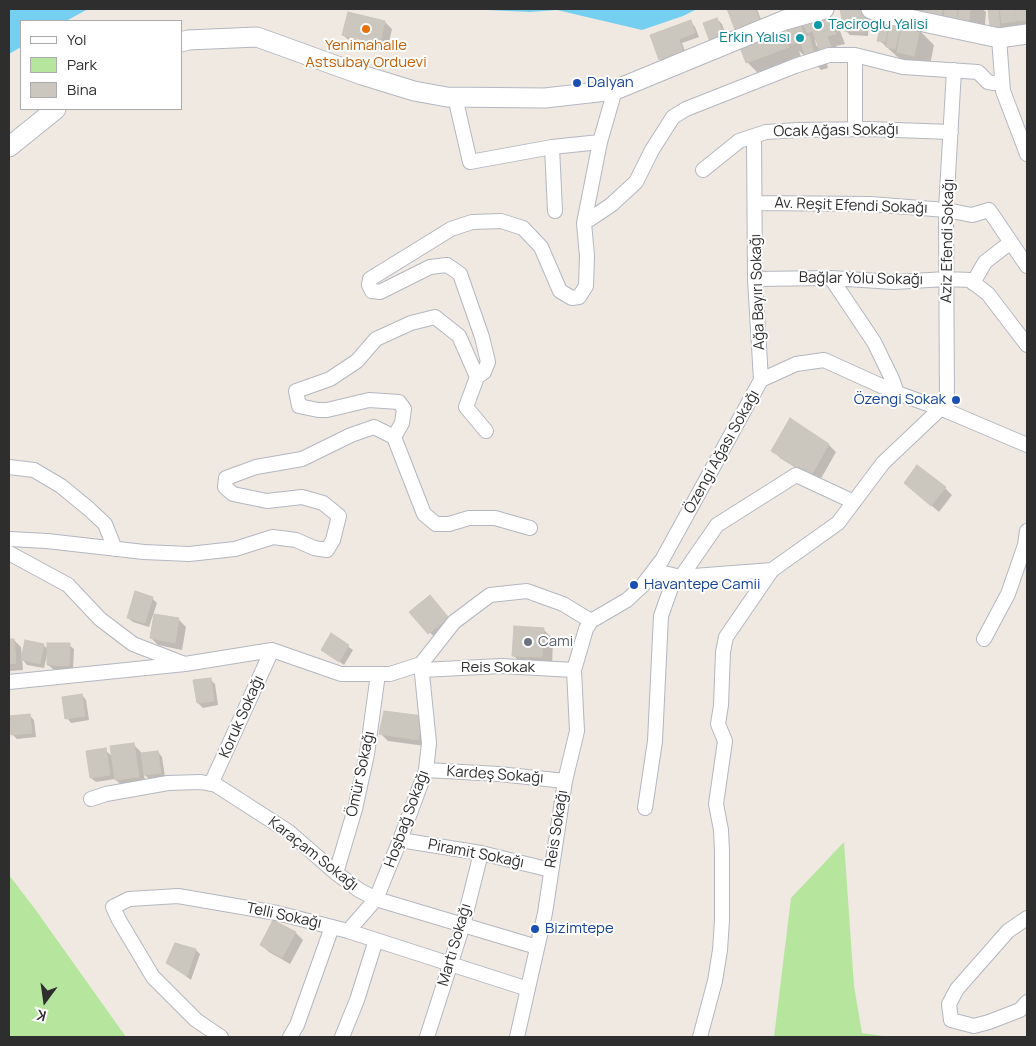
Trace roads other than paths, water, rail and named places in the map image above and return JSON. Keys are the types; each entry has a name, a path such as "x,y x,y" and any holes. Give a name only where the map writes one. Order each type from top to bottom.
{"main road":[{"path":"182,42 257,37 362,75 414,91 455,97 545,98 615,90 785,20 824,9"},
{"path":"871,9 886,14 999,38 1027,34"},
{"path":"9,147 55,110"}],"street":[{"path":"999,38 1003,92 1027,154"},
{"path":"584,223 611,205 636,182 652,150 673,117 795,66 829,55 855,55 903,67 978,72 988,82 1002,82"},
{"path":"855,55 855,130"},
{"name":"Aziz Efendi Sokağı","path":"943,410 947,279 946,210 954,70"},
{"path":"486,431 466,407 477,378 484,372 488,362 482,337 460,274 446,265 430,266 380,292 372,291 369,285 370,279 451,229 472,222 501,221 522,228 541,247 560,292 572,298 579,298 586,286 587,256 584,223 600,142 615,90"},
{"path":"455,97 470,162 552,147 600,142"},
{"name":"Ocak Ağası Sokağı","path":"703,170 739,141 766,132 855,130 950,132"},
{"name":"Ağa Bayırı Sokağı","path":"754,136 755,279 761,380"},
{"path":"552,147 554,211"},
{"name":"Av. Reşit Efendi Sokağı","path":"755,203 870,204 946,210 972,215 989,210 1011,242"},
{"path":"1027,266 1011,242 985,262 973,283 988,294 1027,345"},
{"path":"831,278 874,342 897,393"},
{"name":"Bağlar Yolu Sokağı","path":"755,279 831,278 894,282 947,279 970,280 973,283"},
{"path":"394,437 402,423 404,409 399,402 369,400 327,410 318,410 299,406 296,391 330,379 357,360 376,339 411,323 435,317 459,336 477,378"},
{"name":"Özengi Ağası Sokağı","path":"591,621 627,600 655,571 704,486 761,380 796,364 824,360 897,393 1027,445"},
{"path":"700,1037 715,981 722,920 721,830 716,804 724,741 718,724 721,705 723,652 726,637 772,570 838,523 883,463 943,410"},
{"path":"9,540 47,541 144,552 189,554 236,549 273,537 296,540 314,548 327,550 333,540 339,516 323,503 302,497 267,501 233,494 225,487 226,478 256,467 302,459 351,435 374,427 394,437 424,514 436,524 449,524 469,518 495,518 530,528"},
{"path":"9,467 34,470 61,486 89,508 105,524 115,549"},
{"path":"645,808 655,741 661,616 672,586 681,577 716,525 796,475 854,502"},
{"path":"984,639 1008,594 1025,545 1027,531"},
{"path":"9,554 68,585 100,619 133,644 185,664"},
{"path":"655,571 681,577 772,570"},
{"path":"422,667 454,622 490,595 528,591 563,604 591,621"},
{"name":"Reis Sokağı","path":"517,1037 545,913 565,781 577,731 574,670 586,629 591,621"},
{"path":"9,682 185,664 272,650"},
{"name":"Reis Sokak","path":"272,650 341,674 390,674 422,667 501,666 574,670"},
{"name":"Koruk Sokağı","path":"211,784 272,650"},
{"name":"Hoşbağ Sokağı","path":"348,931 376,899 426,770 429,743 422,667"},
{"name":"Ömür Sokağı","path":"336,873 355,808 367,754 378,674"},
{"name":"Kardeş Sokağı","path":"426,770 499,774 565,781"},
{"name":"Karaçam Sokağı","path":"91,799 106,794 168,784 201,782 211,784 232,795 289,832 336,873 359,890 376,899 537,947"},
{"name":"Piramit Sokağı","path":"400,840 481,853 551,870"},
{"name":"Martı Sokağı","path":"428,1037 462,925 481,853"},
{"name":"Telli Sokağı","path":"221,1037 196,1020 153,977 113,907 128,899 178,896 277,913 348,931 528,989"},
{"path":"1027,918 1008,931 957,989 949,1004 951,1020 974,1026 1020,1010 1027,1002"},
{"path":"290,1037 297,1025 332,927"},
{"path":"342,1037 357,1000 376,940"}],"water":[{"path":"9,9 88,9 68,20 20,20 20,48 9,54"},
{"path":"465,9 697,9 683,16 642,30 557,10 530,12"}],"place":[{"name":"Taciroglu Yalisi","path":"818,25"},
{"name":"Yenimahalle Astsubay Orduevi","path":"366,29"},
{"name":"Erkin Yalısı","path":"800,38"},
{"name":"Dalyan","path":"577,83"},
{"name":"Özengi Sokak","path":"956,400"},
{"name":"Havantepe Camii","path":"634,585"},
{"name":"Cami","path":"528,642"},
{"name":"Bizimtepe","path":"535,929"}]}
